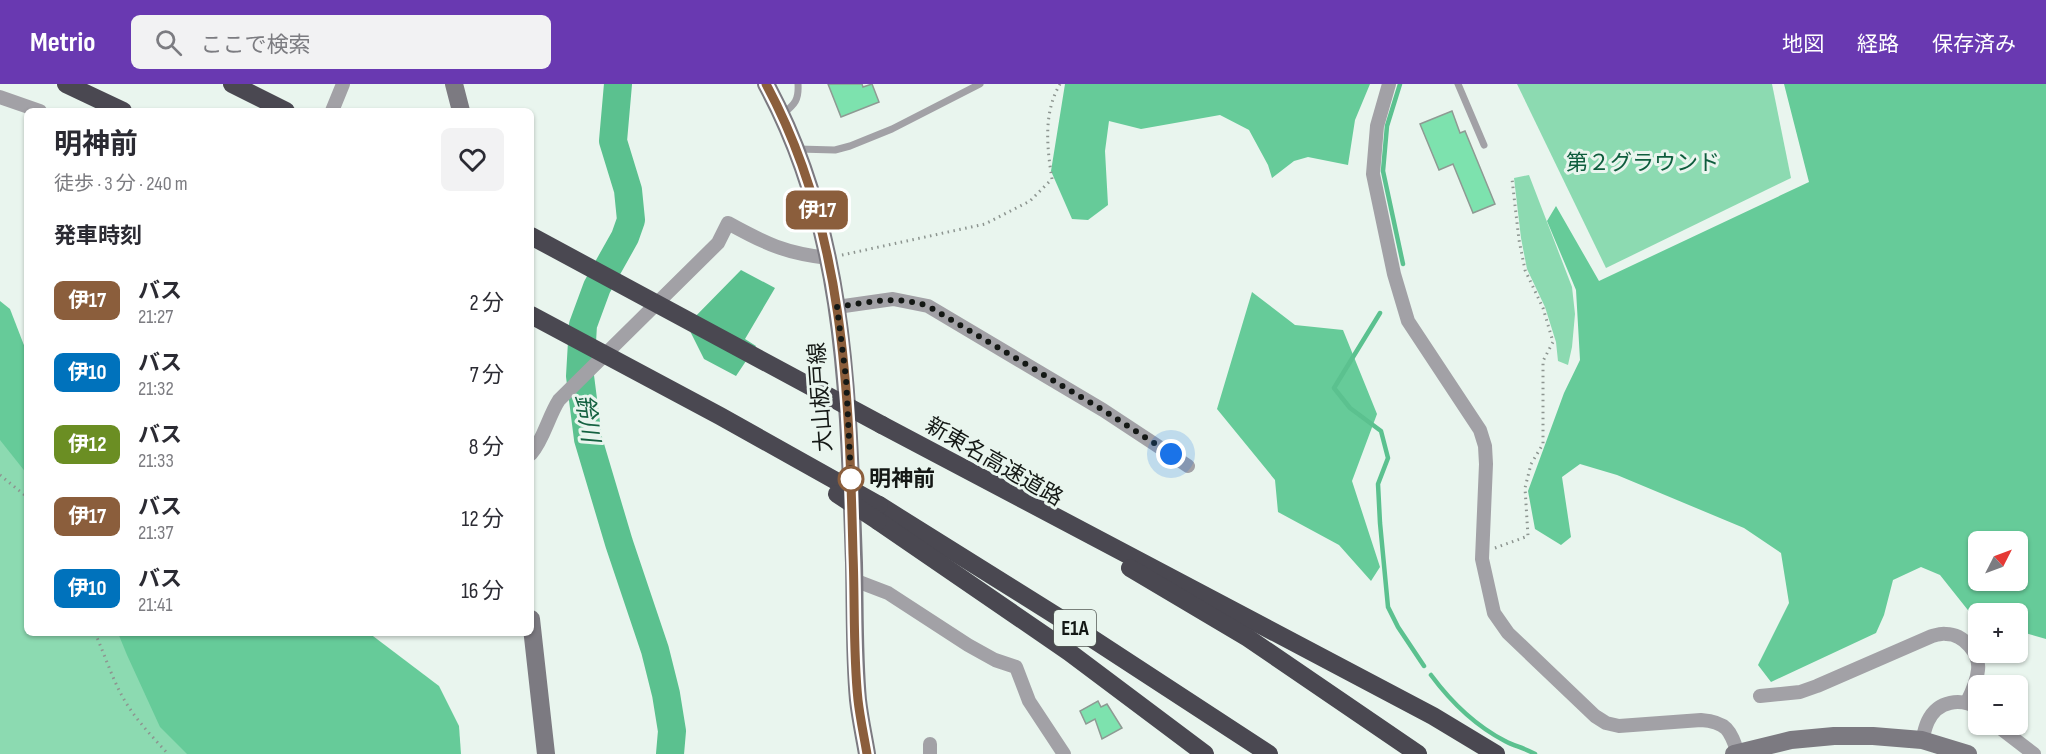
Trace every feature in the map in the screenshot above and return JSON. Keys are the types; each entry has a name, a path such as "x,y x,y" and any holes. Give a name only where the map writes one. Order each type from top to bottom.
{"highway":[{"path":"66,84 117,108"},
{"path":"232,84 280,108"},
{"name":"新東名高速道路","path":"534,238 882,425 1080,539 1248,638 1418,754"},
{"path":"534,317 720,416 878,513 1205,754"},
{"path":"882,425 1433,716 1496,754"},
{"name":"E1A","path":"878,513 1082,632 1269,754"}],"main road":[{"path":"454,84 459,108"},
{"name":"大山板戸線","path":"766,84 783,114 812,191 837,307 846,378 858,700 867,754"},
{"path":"533,636 546,754"},
{"path":"1736,753 1791,740 1834,736 1873,736 1922,740 1968,754"}],"street":[{"path":"333,108 343,84"},
{"path":"1389,84 1377,126 1372,174 1394,274 1408,321 1475,423 1485,446 1482,553 1494,613 1500,625 1595,716 1606,723 1619,726 1713,721 1722,724 1730,731 1736,753"},
{"path":"0,97 31,108"},
{"path":"534,450 559,399 718,243 728,223 764,243 784,250 828,258"},
{"path":"837,307 893,299 928,306 1103,410 1188,466"},
{"path":"854,580 888,593 968,645 995,660 1016,667 1029,701 1064,754"},
{"path":"1760,696 1793,693 1817,686 1932,636 1947,634 1965,641 1977,659 1977,675"},
{"path":"1922,740 1928,721 1935,710 1945,704 1968,705"},
{"path":"2009,735 2034,754"}],"lane":[{"path":"783,114 796,103 799,94 798,84"},
{"path":"798,149 835,150 850,146 892,129 980,84"},
{"path":"1458,84 1484,145"}],"path":[{"path":"828,258 985,224 1030,201 1052,179 1047,144 1049,115 1060,84"},
{"path":"1482,553 1528,536 1525,488 1531,464 1543,444 1543,361 1553,342 1543,308 1525,270 1512,179"},
{"path":"0,475 24,495"},
{"path":"96,636 121,693 147,732 168,754"}],"green space":[{"name":"第２グラウンド","path":"1517,84 1772,84 1791,178 1606,268"},
{"path":"1529,175 1572,287 1575,314 1568,365 1558,361 1556,342 1545,307 1527,269 1514,178"},
{"path":"0,336 24,354 24,636 222,636 363,754 0,754"}],"shaded area":[{"path":"1065,84 1370,84 1355,120 1348,165 1308,157 1294,161 1272,178 1268,165 1249,130 1220,115 1141,129 1109,121 1105,151 1108,205 1088,220 1072,219 1051,171"},
{"path":"1784,84 2046,84 2046,639 2028,634 2028,603 1968,603 1968,610 1940,575 1921,567 1893,580 1884,615 1876,633 1771,682 1758,665 1789,603 1781,553 1744,528 1617,475 1580,464 1562,477 1571,537 1561,545 1535,529 1528,491 1564,393 1580,360 1576,290 1547,221 1556,206 1599,281 1809,182"},
{"path":"741,270 775,288 745,339 756,346 736,376 704,359 687,325"},
{"path":"1252,292 1295,325 1343,330 1377,414 1352,481 1380,567 1371,581 1339,545 1278,512 1275,480 1217,409"},
{"path":"0,301 10,309 24,345 24,470 0,440"},
{"path":"119,636 373,636 439,686 459,726 461,754 187,754 160,727"}],"building":[{"path":"828,84 862,84 863,87 872,84 879,102 841,117"},
{"path":"1452,111 1460,133 1465,131 1495,204 1473,213 1453,164 1439,170 1420,124"},
{"path":"1098,701 1101,707 1107,704 1122,728 1102,739 1095,719 1086,724 1080,711"}],"waterway":[{"name":"鈴川","path":"618,84 613,141 628,190 631,220 625,237 597,287 583,325 580,376 588,439 619,543 655,650 666,694 672,731 670,754"},
{"path":"1400,84 1387,126 1383,171 1403,264"},
{"path":"1380,313 1334,388 1350,408 1381,431 1388,458 1378,484 1388,607 1398,627 1424,666"},
{"path":"1431,675 1455,704 1473,720 1494,735 1535,754"}],"bus line":[{"name":"伊17","path":"766,84 783,114 812,191 821,224 837,307 846,378 858,700 867,754"}],"place":[{"name":"明神前","path":"851,479"}],"route":[{"path":"851,479 846,378 837,307 893,299 928,306 1103,410 1171,454"}]}
